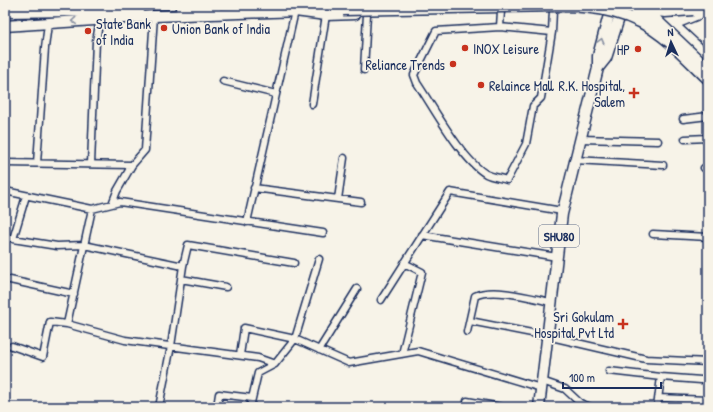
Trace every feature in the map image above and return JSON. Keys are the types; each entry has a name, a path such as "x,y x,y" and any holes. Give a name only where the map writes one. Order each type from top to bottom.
{"main road":[{"path":"623,5 695,8"},
{"path":"623,5 650,27 708,83"},
{"path":"9,10 199,6 255,6 343,10 558,6 599,8 625,15 654,30 664,37 708,79"},
{"path":"639,6 665,12 708,6"},
{"path":"639,6 658,15 666,21 708,62"},
{"path":"639,6 708,69"},
{"path":"639,6 708,75"},
{"path":"654,6 708,57"},
{"path":"5,26 292,8 326,15 584,10 614,16 650,27 673,24 708,10"},
{"name":"SHU80","path":"539,407 562,211 598,68 606,58 614,16"}],"street":[{"path":"247,222 276,94 292,8"},
{"path":"552,32 500,28 436,31 414,75 444,125 470,161 487,174 507,180 526,144 533,106 541,98 552,32 553,10"},
{"path":"500,28 501,11"},
{"path":"364,70 367,14"},
{"path":"312,104 326,15"},
{"path":"112,204 117,191 132,165 145,150 154,16"},
{"path":"91,164 96,40 100,19"},
{"path":"37,163 48,24"},
{"path":"222,81 276,94"},
{"path":"683,119 708,116"},
{"path":"685,139 708,138"},
{"path":"580,139 658,141"},
{"path":"338,199 344,158"},
{"path":"575,160 663,165"},
{"path":"5,163 132,165"},
{"path":"254,188 361,202"},
{"path":"5,191 92,209 120,202 323,233"},
{"path":"381,300 450,192 562,211"},
{"path":"26,196 13,239 57,246 84,245 184,266"},
{"path":"67,324 92,209"},
{"path":"653,234 708,237"},
{"path":"422,235 556,257"},
{"path":"159,407 188,245 294,263"},
{"path":"250,407 258,373 275,364 295,339 319,259"},
{"path":"402,354 422,272 404,263"},
{"path":"181,279 226,287"},
{"path":"10,280 74,294"},
{"path":"319,350 357,289"},
{"path":"467,332 475,296 480,293 494,292 551,302"},
{"path":"470,321 646,358 708,362"},
{"path":"12,346 43,357 50,322 67,324 124,340 240,355 258,358 275,364"},
{"path":"240,355 244,328 295,339 349,363 418,351 564,389 580,403 590,407"},
{"path":"609,371 701,380"},
{"path":"657,407 661,377"},
{"path":"217,407 219,394 252,398"},
{"path":"659,398 708,400"},
{"path":"467,401 501,407"}],"place":[{"name":"Union Bank of India","path":"164,28"},
{"name":"State Bank of India","path":"88,31"},
{"name":"INOX Leisure","path":"465,48"},
{"name":"HP","path":"638,49"},
{"name":"Reliance Trends","path":"453,64"},
{"name":"Relaince Mall","path":"481,85"},
{"name":"R.K. Hospital, Salem","path":"634,93"},
{"name":"Sri Gokulam Hospital Pvt Ltd","path":"623,324"}]}
